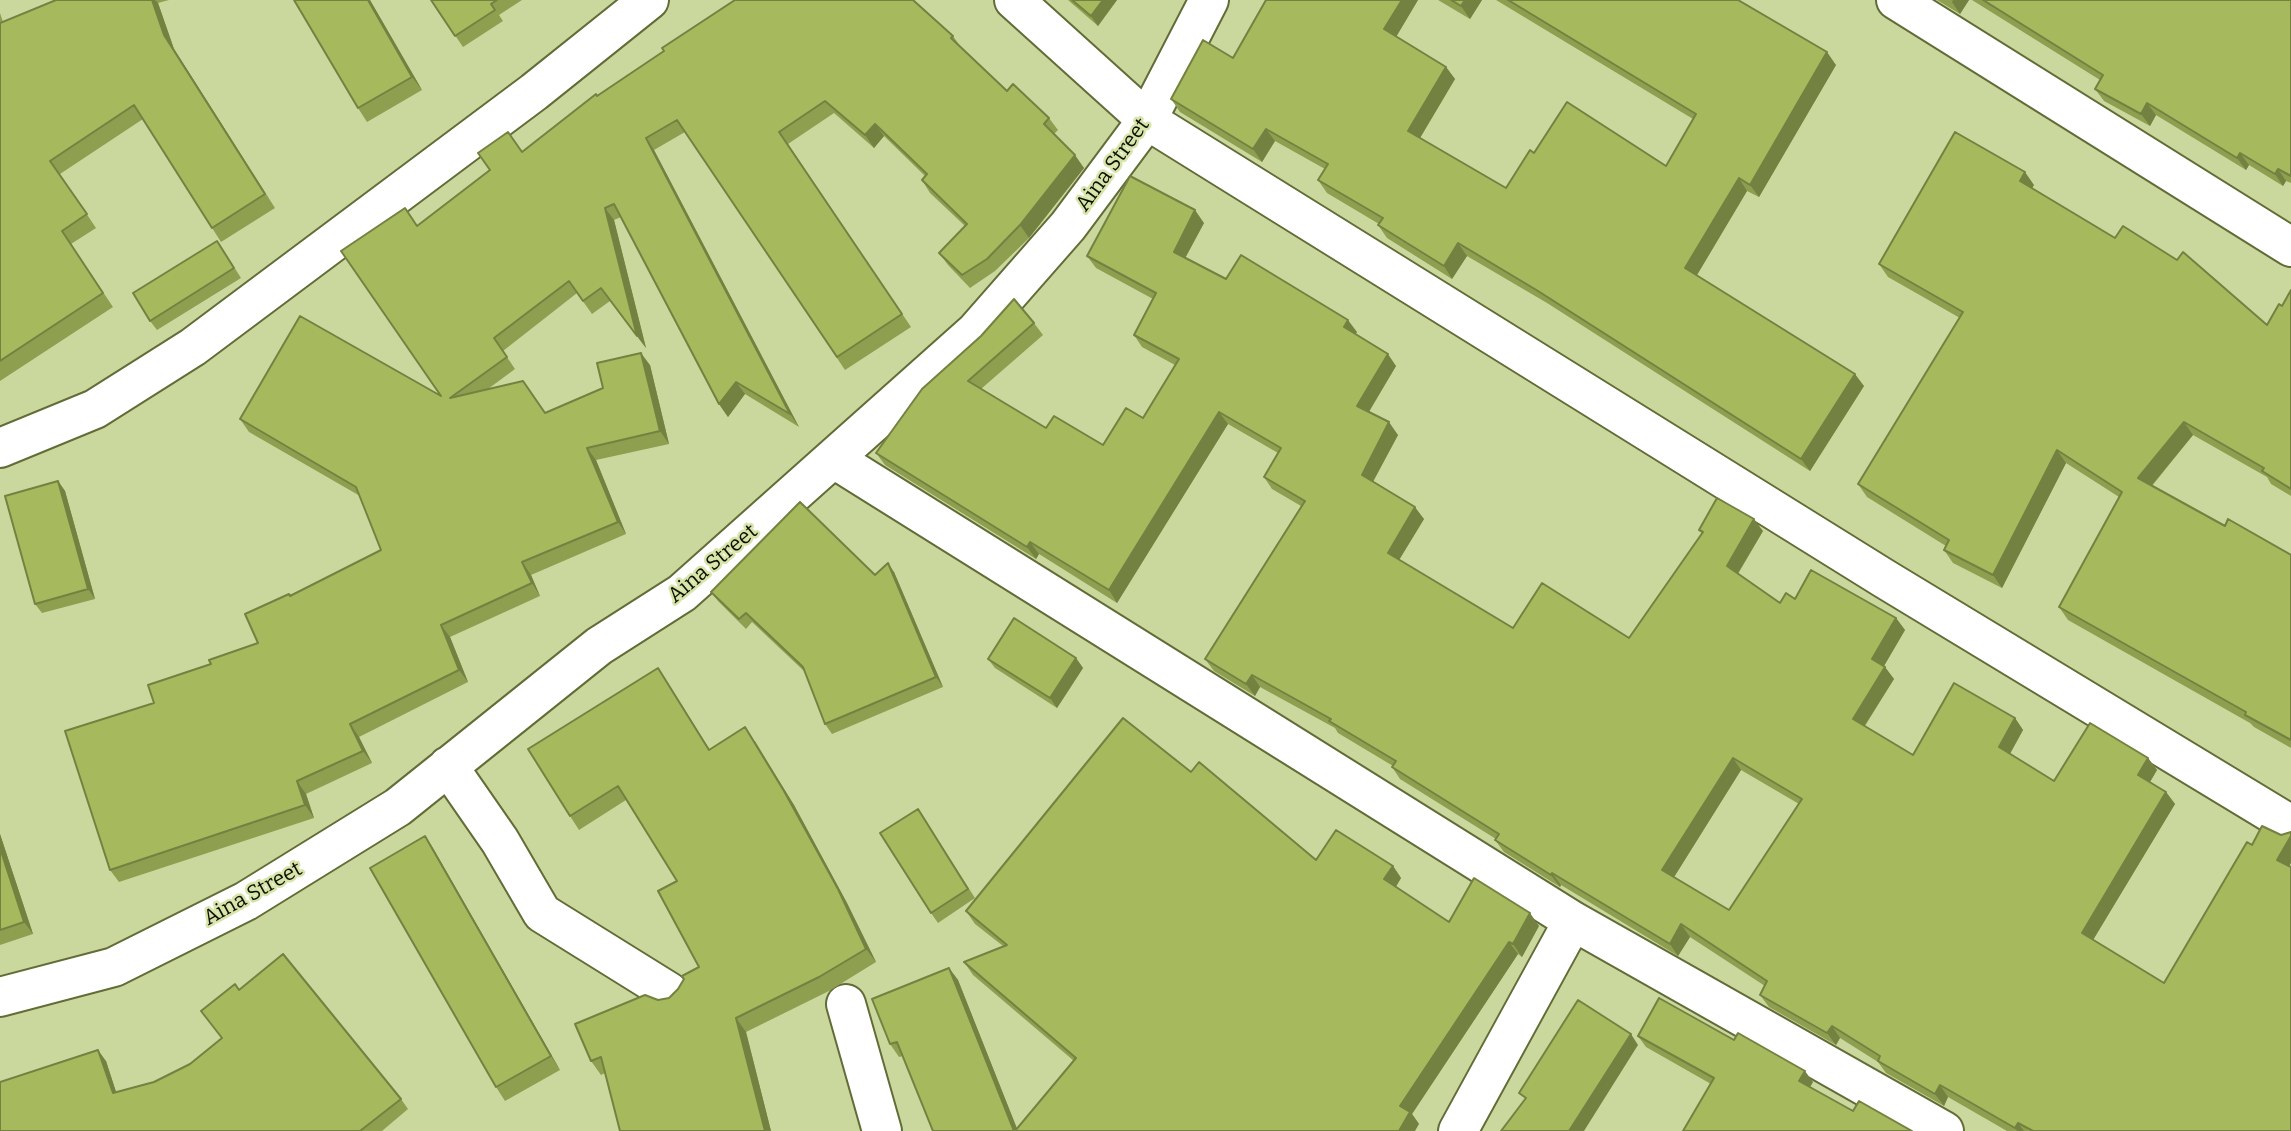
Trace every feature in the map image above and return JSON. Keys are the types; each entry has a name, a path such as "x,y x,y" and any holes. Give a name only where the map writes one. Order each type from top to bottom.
{"street":[{"path":"0,448 95,408 193,347 534,92 649,0"},
{"path":"1014,0 1147,120 1873,572 2291,825"},
{"name":"Aina Street","path":"0,997 114,967 246,901 398,807 599,646 682,593 975,332 1068,226 1147,120 1209,0"},
{"path":"1896,0 2291,247"},
{"path":"834,459 1573,921 1944,1131"},
{"path":"448,766 500,841 542,913 669,992"},
{"path":"1458,1131 1573,921"},
{"path":"846,1004 877,1105 882,1131"}],"building":[{"path":"56,0 152,0 164,35 265,194 212,228 134,105 50,161 87,214 62,231 103,293 0,361 0,23"},
{"path":"294,0 368,0 412,77 358,108"},
{"path":"431,0 497,0 491,4 495,10 455,36"},
{"path":"735,0 913,0 1007,91 1013,84 1049,118 1044,124 1075,155 1020,225 987,259 962,275 939,253 967,224 922,180 927,174 875,124 865,135 825,101 779,132 902,314 837,357 677,120 646,138 790,414 736,382 719,404 614,204 605,208 637,336 601,288 583,301 569,281 494,338 507,357 450,398 523,381 545,413 603,388 597,363 641,353 660,431 587,448 618,522 522,562 532,583 441,625 459,670 350,724 363,751 297,781 305,805 110,870 65,731 154,703 148,685 211,664 209,660 258,643 245,614 289,594 290,596 381,550 356,487 240,419 300,316 441,396 341,251 405,208 417,226 490,170 478,153 508,132 522,152 596,94 597,96 664,51 662,48"},
{"path":"1072,0 1103,0 1091,16"},
{"path":"1266,0 1402,0 1384,29 1446,67 1408,131 1506,188 1530,150 1534,153 1567,102 1666,166 1696,114 1508,0 1738,0 1827,52 1750,185 1739,178 1685,268 1855,374 1801,459 1458,243 1444,266 1378,225 1383,218 1318,180 1328,164 1266,129 1253,149 1171,99 1203,40 1233,58"},
{"path":"1451,0 1465,0 1461,6"},
{"path":"1983,0 2291,0 2291,176 2278,169 2275,174 2240,153 2237,158 2147,103 2141,114 2095,89 2103,75"},
{"path":"1955,132 2025,172 2020,181 2115,238 2123,226 2177,260 2183,252 2267,325 2291,290 2291,489 2262,471 2264,468 2184,422 2138,478 2225,526 2228,519 2291,555 2291,740 2059,607 2122,492 2057,450 1993,575 1944,550 1949,540 1858,484 1963,312 1879,264"},
{"path":"1130,176 1195,210 1174,252 1226,279 1241,255 1348,320 1344,327 1388,354 1357,406 1389,422 1362,475 1415,507 1388,553 1513,628 1542,583 1629,638 1703,532 1699,530 1717,498 1754,519 1727,566 1780,603 1786,593 1795,599 1811,570 1896,618 1872,659 1885,667 1853,719 1913,755 1954,683 2015,718 1999,747 2054,781 2090,723 2148,758 2138,775 2166,792 2082,933 2164,983 2247,842 2252,845 2262,826 2281,835 2291,832 2277,860 2291,867 2291,1131 2033,1131 2018,1123 2015,1128 1940,1085 1935,1094 1878,1061 1880,1056 1832,1026 1827,1033 1760,995 1767,981 1681,924 1670,944 1495,840 1499,834 1392,767 1396,761 1329,721 1331,719 1252,675 1246,684 1205,659 1305,501 1264,477 1281,448 1219,412 1109,590 1030,542 1027,547 876,453 922,389 981,336 1014,299 1034,323 968,381 1046,428 1054,416 1103,445 1126,408 1143,418 1179,359 1134,335 1156,293 1087,256","holes":["1733,758 1802,799 1729,910 1662,870"]},
{"path":"217,241 234,268 150,321 133,293"},
{"path":"58,481 88,589 35,604 5,496"},
{"path":"800,502 875,575 888,563 936,677 825,724 803,667 746,613 739,619 711,592"},
{"path":"1014,618 1076,658 1050,698 988,659"},
{"path":"658,668 709,750 745,727 838,889 866,949 819,977 736,1018 765,1131 620,1131 601,1057 591,1061 575,1024 645,995 658,1000 669,998 684,979 682,976 699,967 658,891 677,881 618,786 570,816 528,749"},
{"path":"1123,718 1191,772 1199,762 1316,860 1336,830 1393,866 1384,879 1449,922 1474,878 1530,913 1513,944 1509,942 1400,1106 1410,1112 1399,1131 1015,1131 1076,1058 964,962 1007,945 966,911"},
{"path":"918,809 968,889 931,913 880,833"},
{"path":"425,836 551,1056 496,1087 370,868"},
{"path":"0,848 24,922 0,930"},
{"path":"283,954 401,1099 360,1131 0,1131 0,1082 98,1050 113,1093 154,1082 190,1064 222,1038 201,1011 235,984 239,990"},
{"path":"949,968 1014,1131 933,1131 897,1042 890,1044 872,999"},
{"path":"1659,998 1734,1040 1738,1033 1805,1071 1799,1081 1853,1111 1859,1101 1912,1131 1683,1131 1714,1078 1638,1036"},
{"path":"1578,1000 1631,1034 1569,1131 1501,1131 1526,1098 1519,1093"}]}
